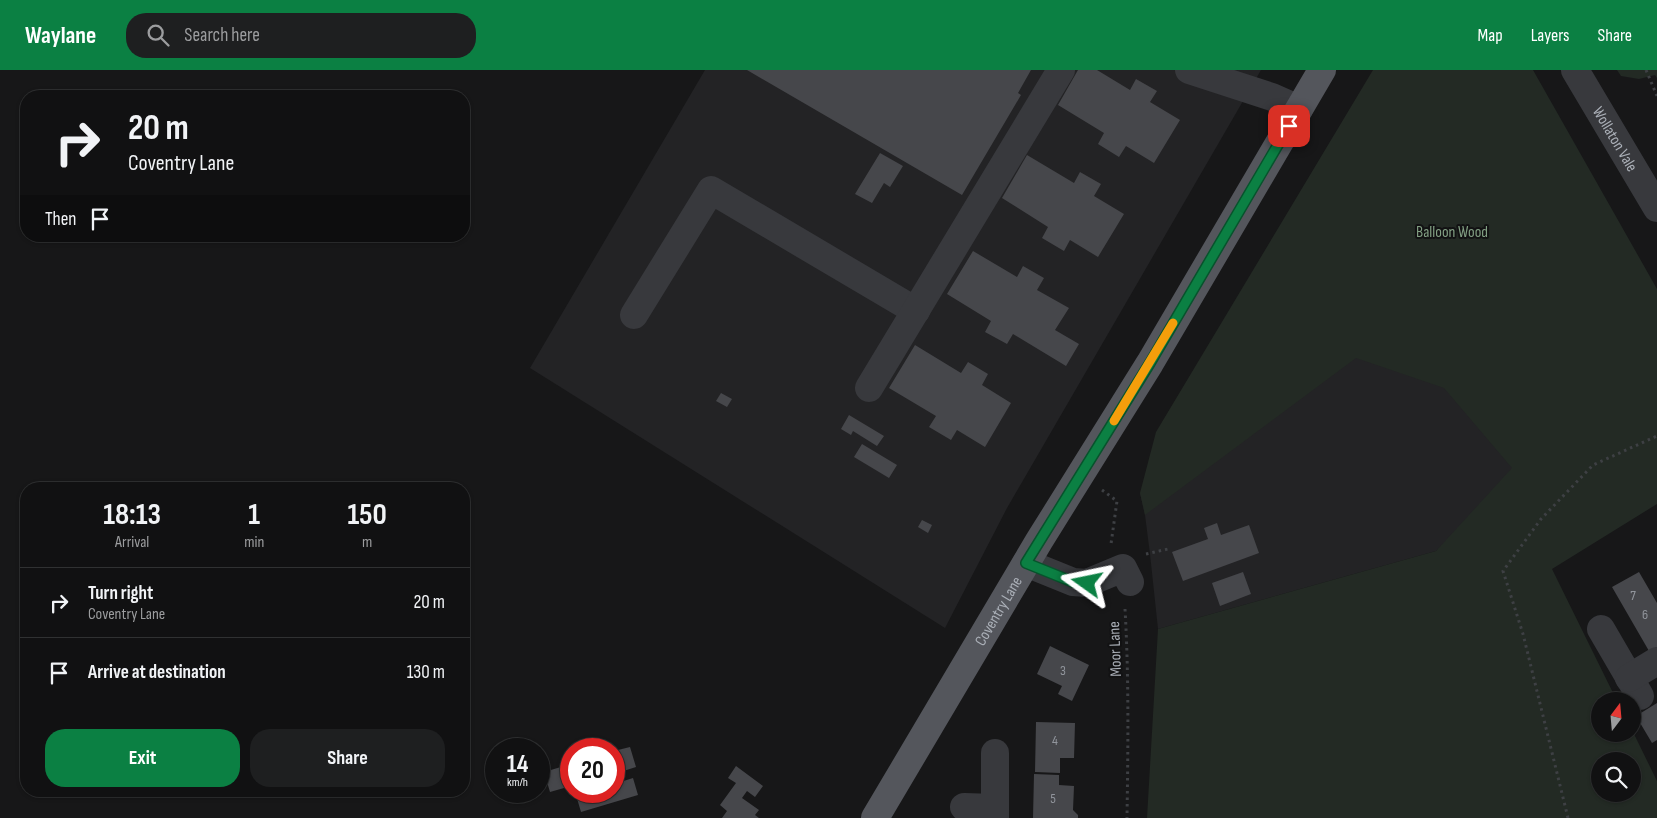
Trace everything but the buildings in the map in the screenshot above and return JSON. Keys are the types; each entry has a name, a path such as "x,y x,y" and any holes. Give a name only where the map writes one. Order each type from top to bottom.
{"main road":[{"name":"Coventry Lane","path":"875,818 1026,563 1150,363 1322,70"}],"street":[{"path":"869,388 1061,70"},
{"path":"1189,70 1272,97 1299,109"},
{"name":"Wollaton Vale","path":"1575,70 1657,208"},
{"path":"634,315 712,190 916,311"},
{"path":"1026,563 1073,582 1087,583 1119,578"},
{"path":"1601,629 1635,687 1657,661"},
{"path":"964,807 995,813 995,753"}],"path":[{"path":"1646,70 1657,96"},
{"path":"1568,818 1524,634 1503,571 1541,519 1593,465 1657,436"},
{"path":"1081,474 1117,501 1119,578"},
{"name":"Moor Lane","path":"1119,578 1124,595 1126,638 1128,818"}],"shaded area":[{"path":"705,70 1261,70 1007,508 945,628 530,368"},
{"path":"1404,284 1541,463 1436,551 1158,629 1145,515 1140,493"}],"green space":[{"name":"Balloon Wood","path":"1373,70 1533,70 1657,289 1657,504 1552,569 1613,692 1591,692 1591,742 1638,742 1657,781 1657,818 1147,818 1158,629 1436,551 1512,468 1444,388 1356,358 1145,515 1140,493 1156,432"},
{"path":"1617,70 1657,70 1657,78 1655,75 1639,79 1621,76"}],"slow traffic":[{"path":"1114,421 1173,323"}],"route":[{"path":"1087,583 1073,582 1026,563 1150,363 1289,126"}]}
